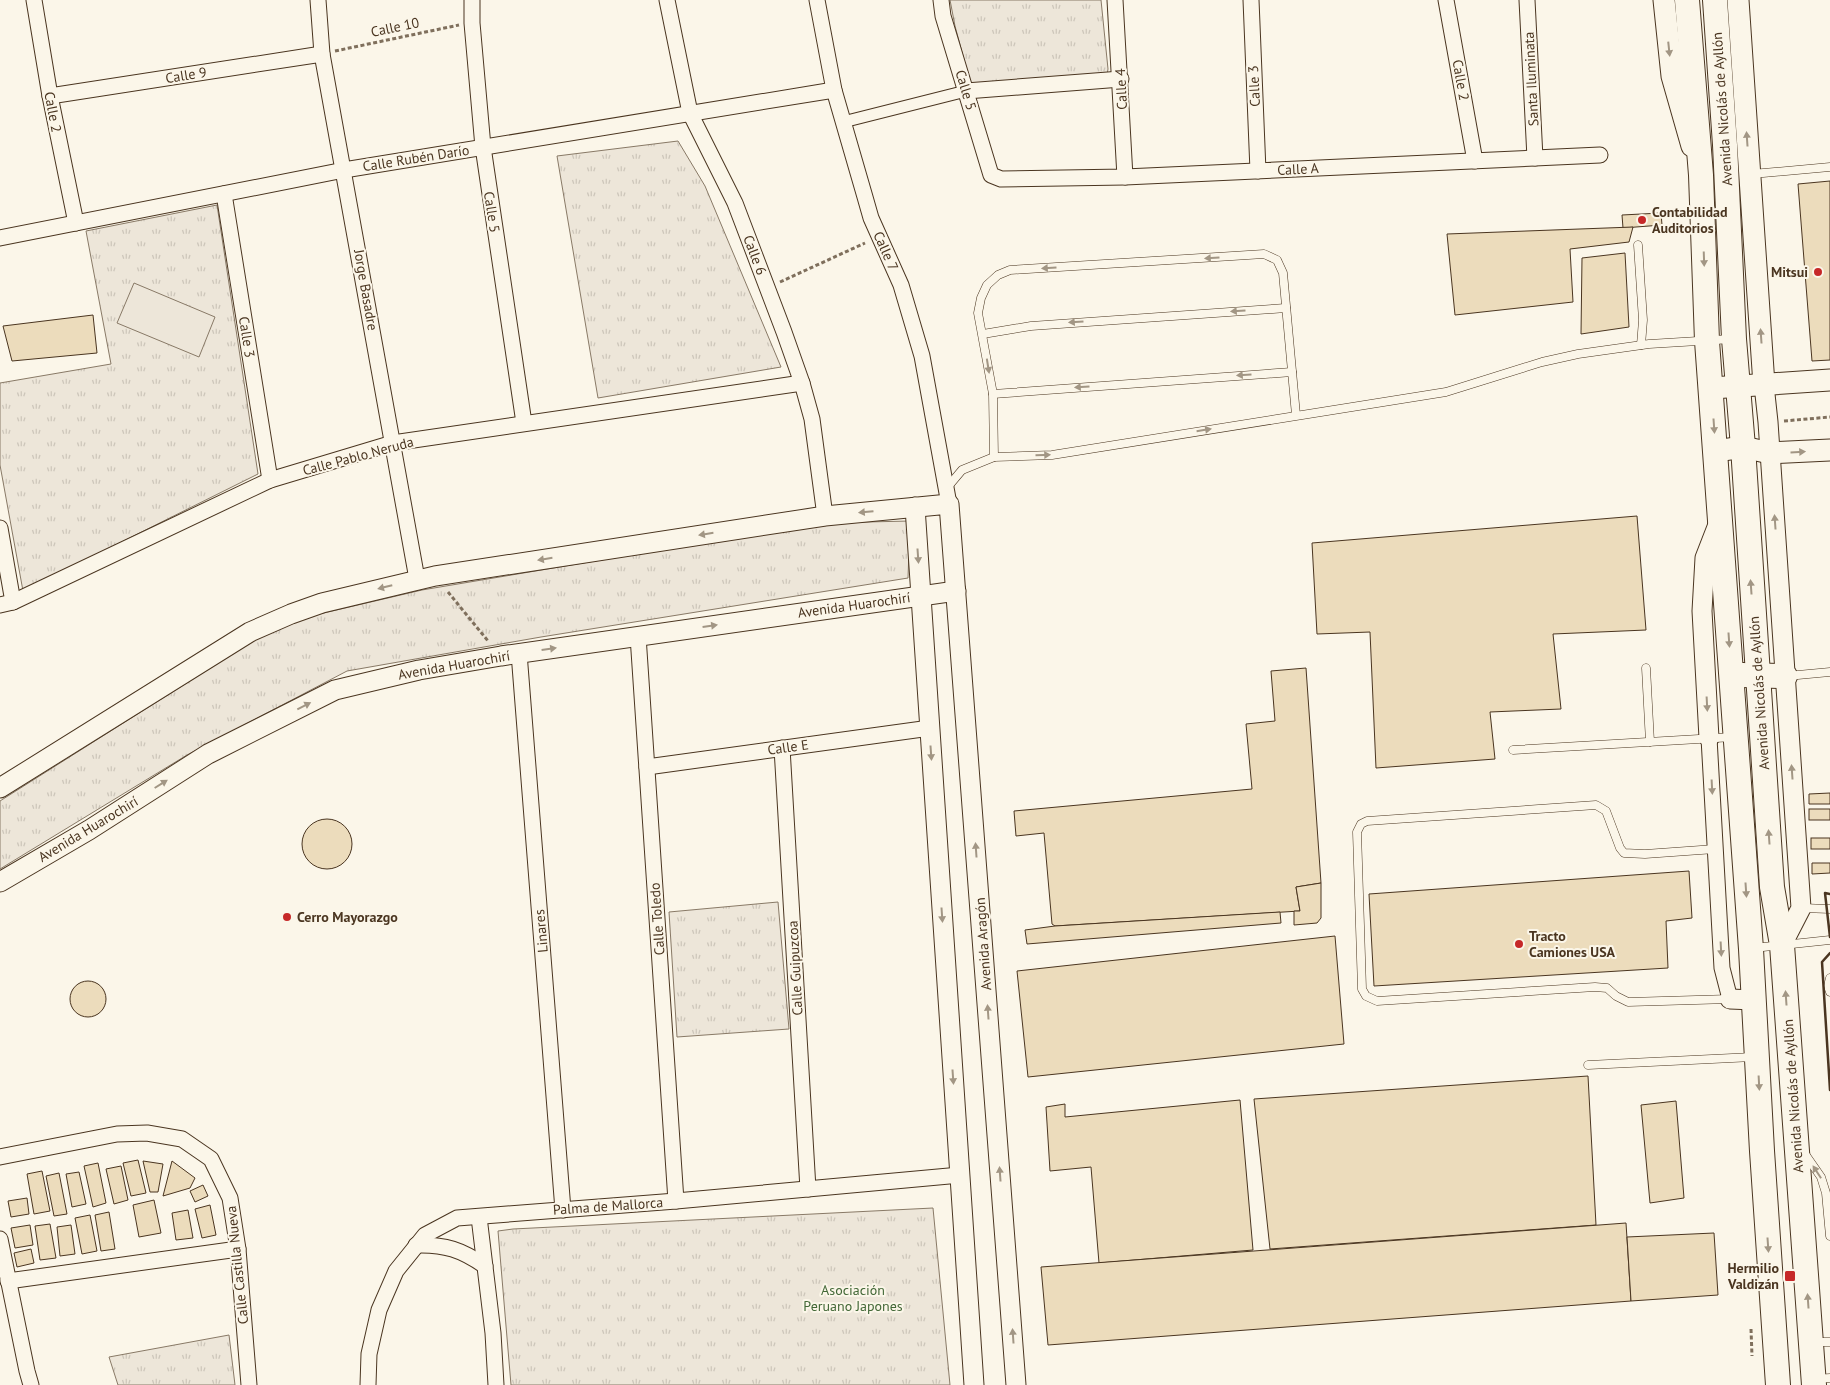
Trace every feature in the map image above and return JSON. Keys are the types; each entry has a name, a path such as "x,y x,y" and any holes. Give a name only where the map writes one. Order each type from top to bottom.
{"main road":[{"path":"1664,0 1672,76 1701,175"},
{"name":"Avenida Nicolás de Ayllón","path":"1687,0 1701,175 1707,340 1712,388 1751,949 1762,1151 1778,1385"},
{"name":"Avenida Nicolás de Ayllón","path":"1715,0 1725,145 1734,339 1743,447 1772,887 1782,945 1796,1142 1821,1342 1819,1381"},
{"name":"Avenida Nicolás de Ayllón","path":"1738,0 1764,385"},
{"path":"1712,388 1830,380"},
{"path":"1716,451 1743,447 1770,453 1830,450"},
{"path":"1731,675 1785,676"}],"street":[{"name":"Jorge Basadre","path":"318,0 322,54 393,443 426,577"},
{"name":"Calle 5","path":"472,0 472,22 483,147 524,423"},
{"name":"Calle 6","path":"667,0 690,113 735,203 802,383 812,419 825,516"},
{"name":"Calle 7","path":"816,0 834,90 871,218 901,285 922,356 948,497"},
{"name":"Calle 5","path":"941,0 943,16 991,175 995,178"},
{"name":"Calle 4","path":"1115,0 1121,79 1125,177"},
{"name":"Calle 3","path":"1250,0 1258,171"},
{"name":"Calle 2","path":"1446,0 1475,161"},
{"name":"Santa Iluminata","path":"1527,0 1536,158"},
{"name":"Calle 2","path":"37,1 50,96 76,223"},
{"name":"Calle 9","path":"50,96 322,54"},
{"path":"843,122 966,91 1121,79"},
{"name":"Calle Rubén Darío","path":"0,238 344,170 834,90"},
{"name":"Calle A","path":"995,178 1125,177 1600,155"},
{"name":"Calle 3","path":"224,194 270,480"},
{"name":"Calle Pablo Neruda","path":"7,604 270,480 393,443 802,383"},
{"name":"Avenida Nicolás de Ayllón","path":"1764,385 1801,908"},
{"path":"0,788 250,632 290,614 322,604 426,577 825,516 915,507 948,497"},
{"name":"Avenida Aragón","path":"948,497 1016,1385"},
{"path":"915,507 974,1385"},
{"name":"Avenida Nicolás de Ayllón","path":"1720,518 1705,558 1702,611 1722,968 1730,999"},
{"path":"0,528 7,604"},
{"name":"Avenida Huarochirí","path":"0,882 89,830 208,754 335,690 419,670 510,655 956,591"},
{"name":"Calle Toledo","path":"638,636 676,1201"},
{"name":"Linares","path":"510,655 563,1210"},
{"name":"Calle E","path":"647,767 930,728"},
{"name":"Calle Guipuzcoa","path":"782,748 808,1189"},
{"path":"1782,945 1801,908"},
{"path":"1730,999 1754,1000"},
{"name":"Calle Castilla Nueva","path":"0,1157 117,1134 147,1133 182,1139 211,1159 230,1198 238,1249 248,1385"},
{"name":"Palma de Mallorca","path":"368,1385 369,1354 379,1310 396,1271 425,1235 457,1218 676,1201 960,1175"},
{"path":"478,1217 493,1334 496,1385"},
{"path":"0,1239 26,1371 31,1385"},
{"path":"416,1245 438,1245 461,1251 485,1266"},
{"path":"8,1281 238,1249"}],"lane":[{"path":"1750,175 1830,167"},
{"path":"1638,245 1643,320 1641,345"},
{"path":"994,457 992,394 978,313 981,298 987,285 998,275 1010,270 1264,254 1277,260 1283,273 1296,415"},
{"path":"983,334 1030,326 1286,308"},
{"path":"948,497 962,470 994,457 1052,455 1446,392 1542,362 1578,354 1641,345 1734,339"},
{"path":"992,394 1292,372"},
{"path":"1646,668 1650,742"},
{"path":"1785,676 1830,672"},
{"path":"1513,750 1736,737"},
{"path":"1715,849 1645,854 1624,853 1620,848 1606,810 1596,805 1367,821 1362,824 1357,832 1362,989 1366,996 1377,1001 1595,987 1607,988 1616,996 1628,1002 1730,999"},
{"path":"1801,908 1830,909"},
{"path":"1751,949 1830,940"},
{"path":"1830,978 1828,986 1830,992"},
{"path":"1588,1065 1757,1057"},
{"path":"1796,1142 1824,1185 1830,1236"}],"path":[{"name":"Calle 10","path":"322,54 472,22"},
{"path":"768,288 879,236"},
{"path":"1768,422 1830,418"},
{"path":"426,577 510,655"},
{"path":"1751,1329 1752,1356"}],"green space":[{"path":"950,0 1101,0 1107,75 971,86"},
{"path":"678,141 705,186 781,367 598,398 557,156"},
{"path":"217,205 258,474 23,591 0,465 0,383 111,364 86,231"},
{"path":"134,283 215,317 199,357 117,323"},
{"path":"910,521 908,578 541,637 347,671 187,755 0,869 0,801 264,634 298,619 422,590 822,523"},
{"path":"778,902 789,1029 677,1037 669,912"},
{"name":"Asociación Peruano Japones","path":"933,1208 950,1385 511,1385 498,1231"},
{"path":"229,1335 235,1385 118,1385 109,1357"}],"building":[{"name":"Mitsui","path":"1830,181 1830,360 1812,361 1798,184"},
{"name":"Contabilidad Auditorios","path":"1661,213 1662,225 1623,228 1622,215"},
{"path":"1633,227 1629,242 1570,249 1573,302 1455,315 1447,234"},
{"path":"1625,253 1629,327 1581,334 1582,258"},
{"path":"93,315 97,353 12,361 3,326"},
{"path":"1637,516 1646,630 1553,634 1561,709 1490,712 1495,759 1376,768 1370,632 1317,634 1312,543"},
{"path":"1306,668 1321,883 1296,887 1300,911 1055,926 1052,924 1044,833 1016,836 1014,811 1252,789 1246,724 1275,721 1271,671"},
{"path":"1830,793 1830,804 1809,804 1809,794"},
{"path":"1809,809 1830,809 1830,820 1809,820"},
{"path":"322,819 332,819 345,826 352,839 352,849 345,862 332,869 322,869 313,865 306,858 302,849 302,839 306,830 313,823"},
{"path":"1811,838 1830,838 1830,849 1811,849"},
{"path":"1812,863 1830,863 1830,873 1812,874"},
{"name":"Tracto Camiones USA","path":"1689,871 1692,918 1666,921 1668,968 1374,986 1369,894"},
{"path":"1321,883 1321,918 1317,923 1294,925 1294,911 1300,911 1296,887"},
{"path":"1280,912 1281,923 1027,944 1025,930 1055,926"},
{"path":"1335,936 1344,1044 1028,1077 1017,971"},
{"path":"88,981 95,982 101,986 105,992 105,1006 101,1012 95,1016 88,1017 81,1016 75,1012 71,1006 70,999 71,992 75,986 81,982"},
{"path":"1588,1076 1596,1225 1270,1249 1254,1099"},
{"path":"1240,1100 1253,1250 1099,1263 1091,1167 1050,1171 1046,1107 1065,1104 1065,1117"},
{"path":"1676,1101 1684,1198 1650,1203 1641,1105"},
{"path":"138,1160 146,1193 131,1196 123,1163"},
{"path":"143,1161 163,1164 158,1192 150,1192"},
{"path":"172,1161 195,1178 190,1188 163,1196"},
{"path":"98,1163 106,1203 93,1207 84,1166"},
{"path":"121,1166 128,1200 114,1204 106,1169"},
{"path":"42,1171 50,1211 34,1214 27,1174"},
{"path":"79,1172 86,1204 72,1207 66,1174"},
{"path":"59,1173 67,1214 54,1216 46,1176"},
{"path":"203,1185 208,1196 195,1202 190,1191"},
{"path":"27,1198 29,1214 11,1217 8,1201"},
{"path":"154,1200 161,1233 139,1237 133,1205"},
{"path":"210,1205 216,1235 202,1238 195,1209"},
{"path":"188,1210 193,1238 176,1240 172,1213"},
{"path":"109,1212 115,1249 101,1251 95,1215"},
{"path":"90,1215 97,1251 82,1254 75,1218"},
{"path":"1626,1223 1631,1301 1048,1345 1041,1267"},
{"path":"50,1224 56,1258 40,1260 35,1226"},
{"path":"30,1225 33,1245 15,1248 11,1228"},
{"path":"71,1225 75,1254 60,1256 57,1227"},
{"path":"1714,1233 1718,1295 1631,1301 1627,1237"},
{"path":"31,1249 34,1263 17,1267 14,1253"}],"wall":[{"path":"1830,894 1825,893 1830,937"},
{"path":"1830,953 1822,962 1830,1090"}],"place":[{"name":"Contabilidad Auditorios","path":"1642,220"},
{"name":"Mitsui","path":"1818,272"},
{"name":"Cerro Mayorazgo","path":"287,917"},
{"name":"Tracto Camiones USA","path":"1519,944"},
{"name":"Hermilio Valdizán","path":"1790,1276"}]}
